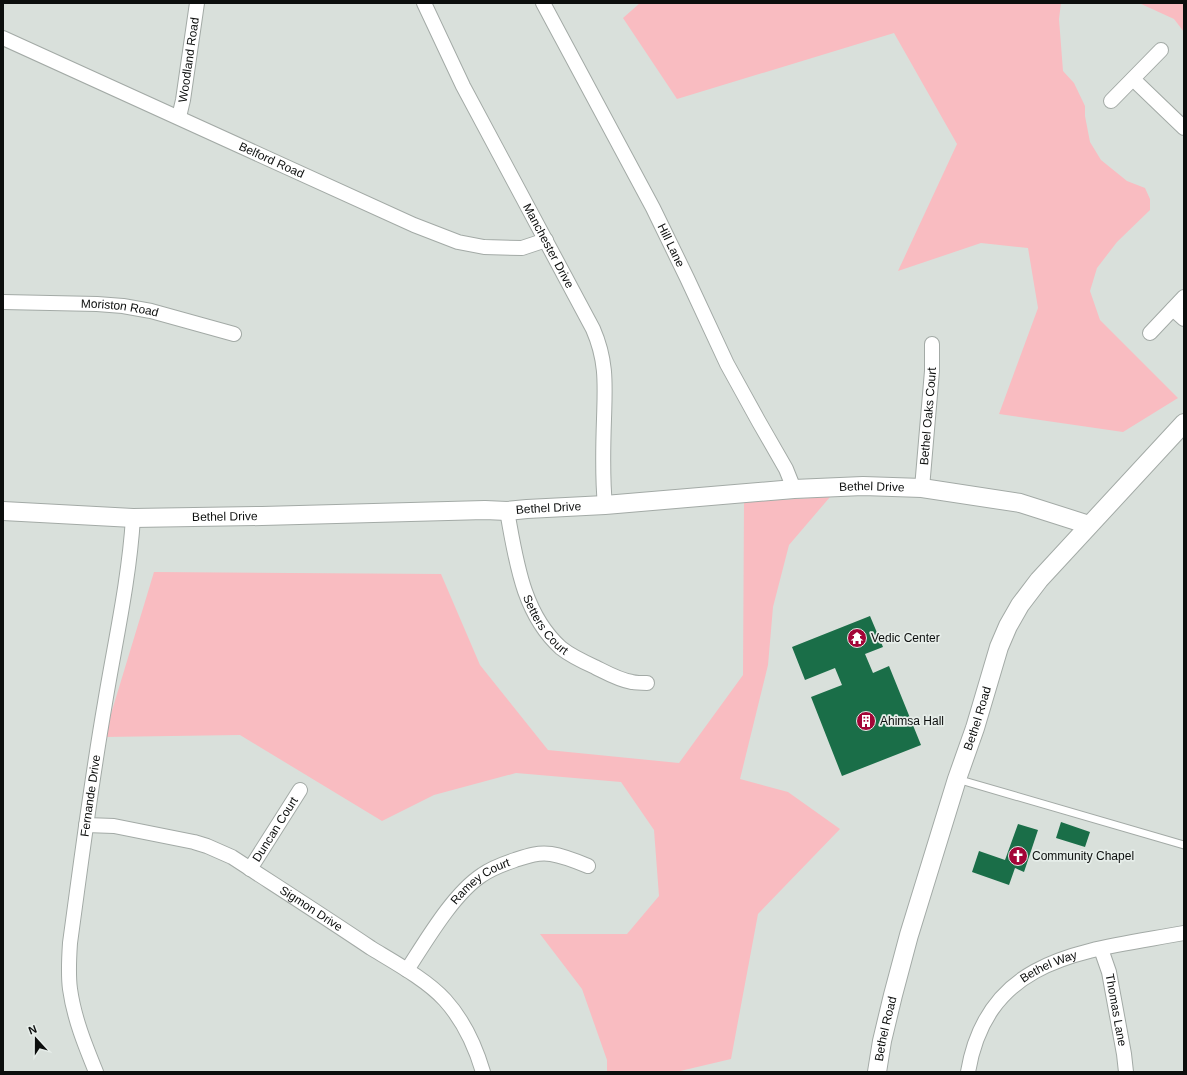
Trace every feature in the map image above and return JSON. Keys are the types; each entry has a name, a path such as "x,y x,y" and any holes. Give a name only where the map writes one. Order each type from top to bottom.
{"street":[{"name":"Woodland Road","path":"179,117 183,100 197,3"},
{"name":"Manchester Drive","path":"424,3 463,86 593,329 602,354 605,376 602,480 605,505"},
{"name":"Hill Lane","path":"543,3 653,208 727,364 786,469 794,489"},
{"name":"Belford Road","path":"3,38 414,225 458,242 484,247 522,248 546,240"},
{"path":"1111,102 1160,50"},
{"path":"1133,79 1184,128"},
{"path":"1150,333 1184,297"},
{"name":"Moriston Road","path":"3,302 123,306 234,334"},
{"path":"1173,309 1184,319"},
{"name":"Bethel Oaks Court","path":"922,488 932,371 932,344"},
{"name":"Bethel Road","path":"876,1072 891,1003 909,935 957,779 975,728 999,646 1008,626 1020,605 1039,580 1184,423"},
{"name":"Bethel Drive","path":"3,511 133,518 485,510 507,511 605,505 794,489 863,486 922,488 1020,503 1089,526"},
{"name":"Setters Court","path":"507,511 517,564 524,589 534,613 551,637 561,648 577,659 619,679 647,683"},
{"name":"Fernande Drive","path":"96,1072 87,1052 75,1015 70,988 70,943 104,705 128,573 133,518"},
{"name":"Duncan Court","path":"250,869 300,790"},
{"name":"Sigmon Drive","path":"86,825 114,826 194,842 232,857 407,970 439,994 458,1016 471,1039 483,1072"},
{"name":"Ramey Court","path":"407,970 443,917 465,889 480,876 490,870 508,862 535,854 564,856 588,866"},
{"name":"Bethel Way","path":"968,1072 970,1060 984,1022 1010,989 1036,970 1080,953 1184,933"},
{"name":"Thomas Lane","path":"1101,949 1109,972 1126,1072"}],"lane":[{"path":"957,779 1184,845"}],"shaded area":[{"path":"640,3 1061,3 1059,19 1063,71 1074,83 1085,106 1085,116 1090,142 1101,160 1127,181 1145,188 1150,199 1150,210 1117,242 1097,268 1090,291 1100,320 1178,398 1123,432 999,414 1038,308 1028,248 981,243 898,271 957,144 894,33 677,99 623,18"},
{"path":"1139,3 1184,3 1184,32 1174,19"},
{"path":"830,497 789,545 773,607 768,665 740,779 788,792 840,829 758,914 731,1059 676,1072 607,1072 607,1060 582,989 540,934 627,934 659,896 654,830 621,782 516,773 434,795 382,821 240,735 104,737 154,572 441,574 480,665 548,750 679,763 743,675 744,502"}],"building":[{"name":"Ahimsa Hall","path":"870,616 883,647 865,654 873,673 889,666 921,745 842,776 811,697 842,685 835,668 805,680 792,647"},
{"path":"1061,822 1090,832 1085,847 1056,838"},
{"name":"Community Chapel","path":"1018,824 1038,830 1024,872 1015,868 1009,885 972,872 979,851 1005,860"}],"place":[{"name":"Vedic Center","path":"857,638"},
{"name":"Ahimsa Hall","path":"866,721"},
{"name":"Community Chapel","path":"1018,856"}]}
